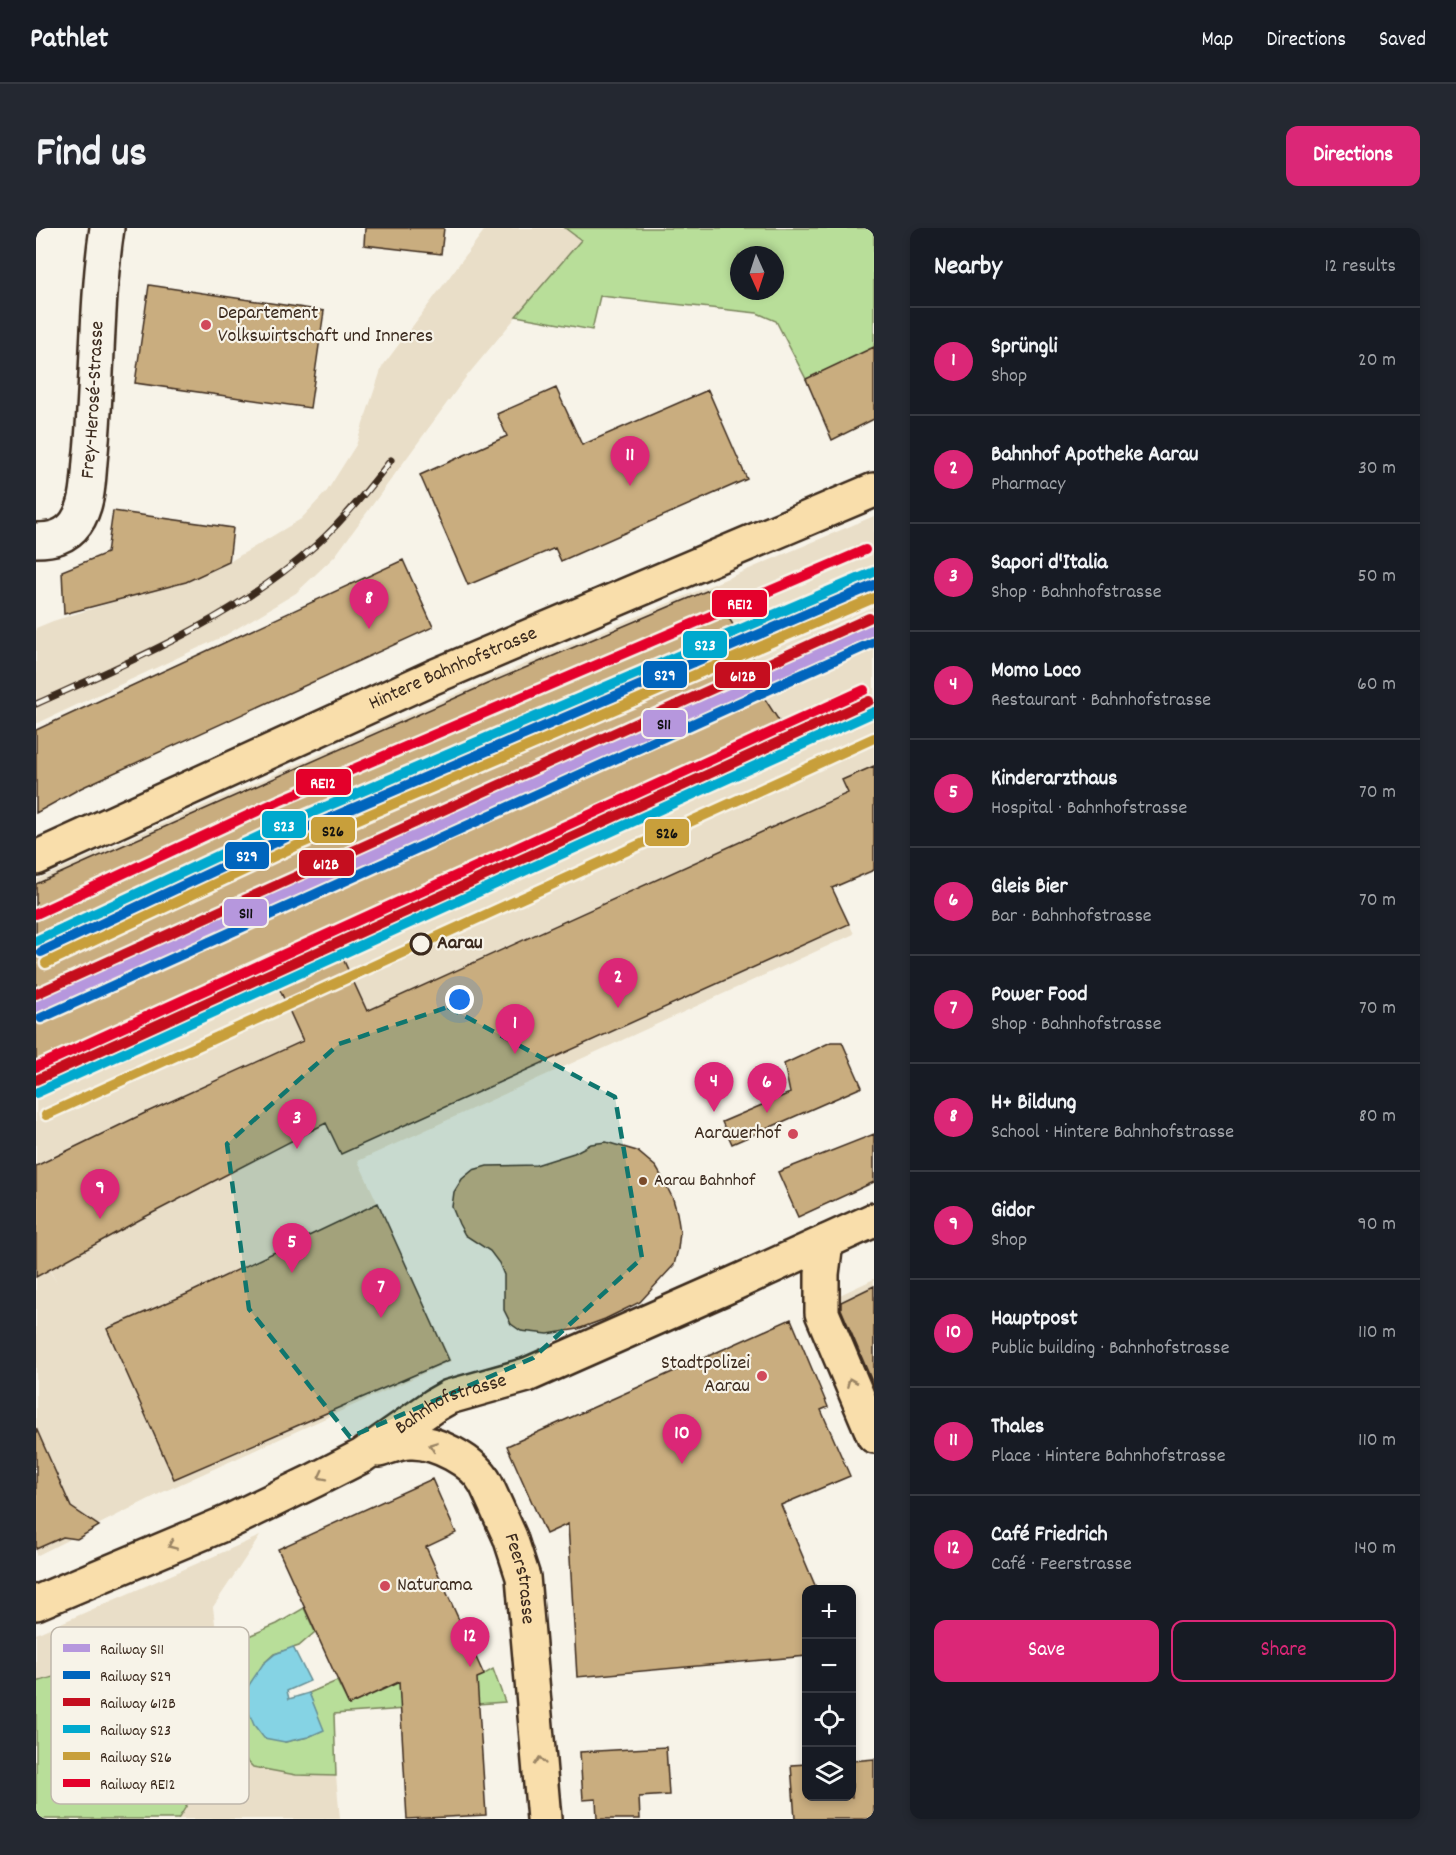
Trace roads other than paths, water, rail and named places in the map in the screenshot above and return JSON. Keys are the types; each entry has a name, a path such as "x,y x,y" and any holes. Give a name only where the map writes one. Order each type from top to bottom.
{"main road":[{"name":"Hintere Bahnhofstrasse","path":"36,858 433,677 874,490"},
{"name":"Bahnhofstrasse","path":"36,1604 226,1523 362,1456 449,1397 527,1374 874,1220"},
{"path":"826,1242 822,1274 822,1313 874,1436"},
{"name":"Feerstrasse","path":"362,1456 407,1442 420,1442 458,1458 482,1477 486,1484 510,1537 523,1577 544,1819"}],"street":[{"name":"Frey-Herosé-Strasse","path":"36,540 62,537 76,524 84,506 96,396 101,275 107,228"}],"water":[{"path":"293,1647 310,1681 287,1691 289,1699 309,1693 324,1730 308,1737 285,1742 264,1738 254,1725 249,1713 249,1685 263,1664 275,1654"}],"railway":[{"path":"36,704 147,653 251,595 316,545 355,504 391,460"}],"rail line":[{"name":"RE12","path":"36,914 279,801 865,550"},
{"name":"S23","path":"36,941 288,823 874,572"},
{"name":"S29","path":"41,952 293,834 874,585"},
{"name":"S26","path":"46,963 298,845 874,598"},
{"name":"612B","path":"36,994 869,618"},
{"name":"S11","path":"36,1007 874,629"},
{"name":"S29","path":"41,1018 874,642"},
{"name":"RE12","path":"36,1067 864,690"},
{"name":"612B","path":"36,1080 869,701"},
{"name":"S23","path":"36,1093 874,712"},
{"name":"S26","path":"46,1115 874,738"}],"place":[{"name":"Departement Volkswirtschaft und Inneres","path":"206,325"},
{"name":"Thales","path":"630,486"},
{"name":"H+ Bildung","path":"369,629"},
{"name":"Aarau","path":"421,944"},
{"name":"Bahnhof Apotheke Aarau","path":"618,1008"},
{"name":"Sprüngli","path":"515,1054"},
{"name":"Momo Loco","path":"714,1112"},
{"name":"Gleis Bier","path":"767,1113"},
{"name":"Aarauerhof","path":"793,1134"},
{"name":"Sapori d'Italia","path":"297,1149"},
{"name":"Aarau Bahnhof","path":"643,1181"},
{"name":"Gidor","path":"100,1219"},
{"name":"Kinderarzthaus","path":"292,1273"},
{"name":"Power Food","path":"381,1318"},
{"name":"Stadtpolizei Aarau","path":"762,1376"},
{"name":"Hauptpost","path":"682,1464"},
{"name":"Naturama","path":"385,1586"},
{"name":"Café Friedrich","path":"470,1667"}]}
